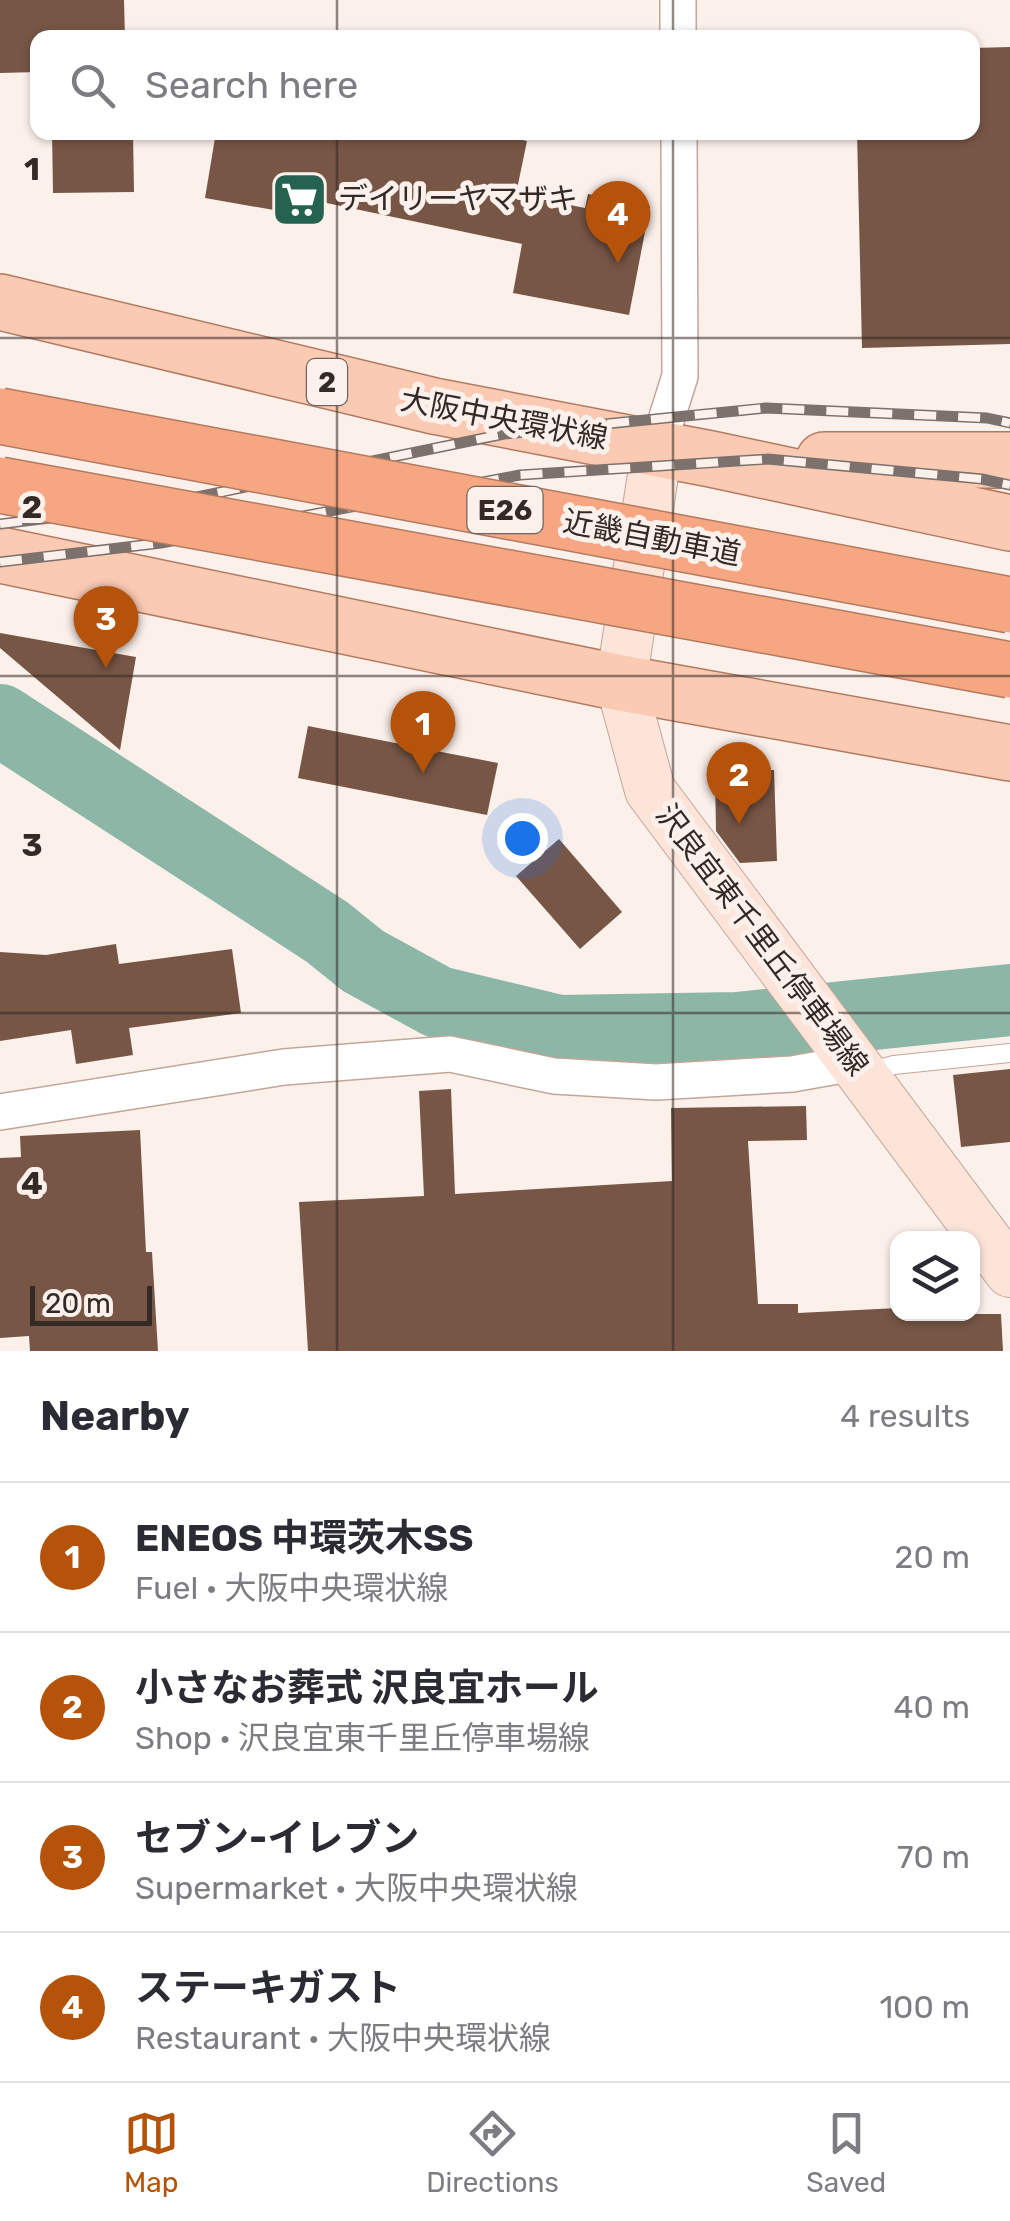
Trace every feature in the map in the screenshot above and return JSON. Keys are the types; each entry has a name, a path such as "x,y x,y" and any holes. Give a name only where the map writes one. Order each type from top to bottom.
{"highway":[{"name":"近畿自動車道","path":"0,416 1010,604"},
{"name":"E26","path":"0,485 1010,670"}],"main road":[{"name":"大阪中央環状線","path":"0,302 434,406 710,459 1010,523"},
{"name":"沢良宜東千里丘停車場線","path":"657,449 621,682 650,790 853,1061 981,1220 1010,1272"},
{"name":"2","path":"710,459 1010,460"},
{"path":"0,554 621,682 1010,752"}],"street":[{"path":"678,0 678,30"},
{"path":"657,449 680,376 679,140"},
{"path":"0,1112 284,1066 450,1054 554,1076 656,1082 792,1074 853,1061"}],"lane":[{"path":"853,1061 894,1065 1010,1054"}],"building":[{"path":"0,0 124,0 125,30 30,30 30,72 0,73"},
{"path":"1010,47 1010,344 862,348 857,140 980,140 980,48"},
{"path":"52,140 133,140 134,192 53,193"},
{"path":"215,140 523,140 527,141 516,194 585,208 588,194 650,206 629,315 513,293 522,244 317,201 314,217 205,198"},
{"path":"0,633 136,657 120,750 0,648"},
{"path":"308,726 498,763 487,815 298,778"},
{"path":"774,770 777,861 740,863 716,831 715,774"},
{"path":"559,839 622,912 580,949 516,876"},
{"path":"116,944 119,964 232,949 241,1013 129,1028 133,1055 76,1064 71,1030 0,1041 0,952 46,955"},
{"path":"1010,1069 1010,1142 961,1147 953,1075"},
{"path":"451,1089 455,1194 672,1181 671,1108 806,1106 807,1140 748,1141 758,1304 798,1304 798,1313 890,1308 890,1321 980,1321 980,1314 1001,1314 1003,1351 308,1351 299,1202 424,1196 419,1091"},
{"path":"140,1130 146,1252 152,1252 158,1351 30,1351 29,1336 0,1338 0,1158 21,1157 20,1136"}],"waterway":[{"path":"0,720 327,932 363,961 438,1002 559,1031 737,1028 1010,1000"}],"railway":[{"path":"0,524 158,505 504,434 766,408 987,418 1010,423"},
{"path":"0,562 161,543 520,475 768,459 1010,485"}],"place":[{"name":"デイリーヤマザキ","path":"299,199"},
{"name":"ステーキガスト","path":"618,263"},
{"name":"セブン-イレブン","path":"106,668"},
{"name":"ENEOS 中環茨木SS","path":"423,773"},
{"name":"小さなお葬式 沢良宜ホール","path":"739,824"}]}
